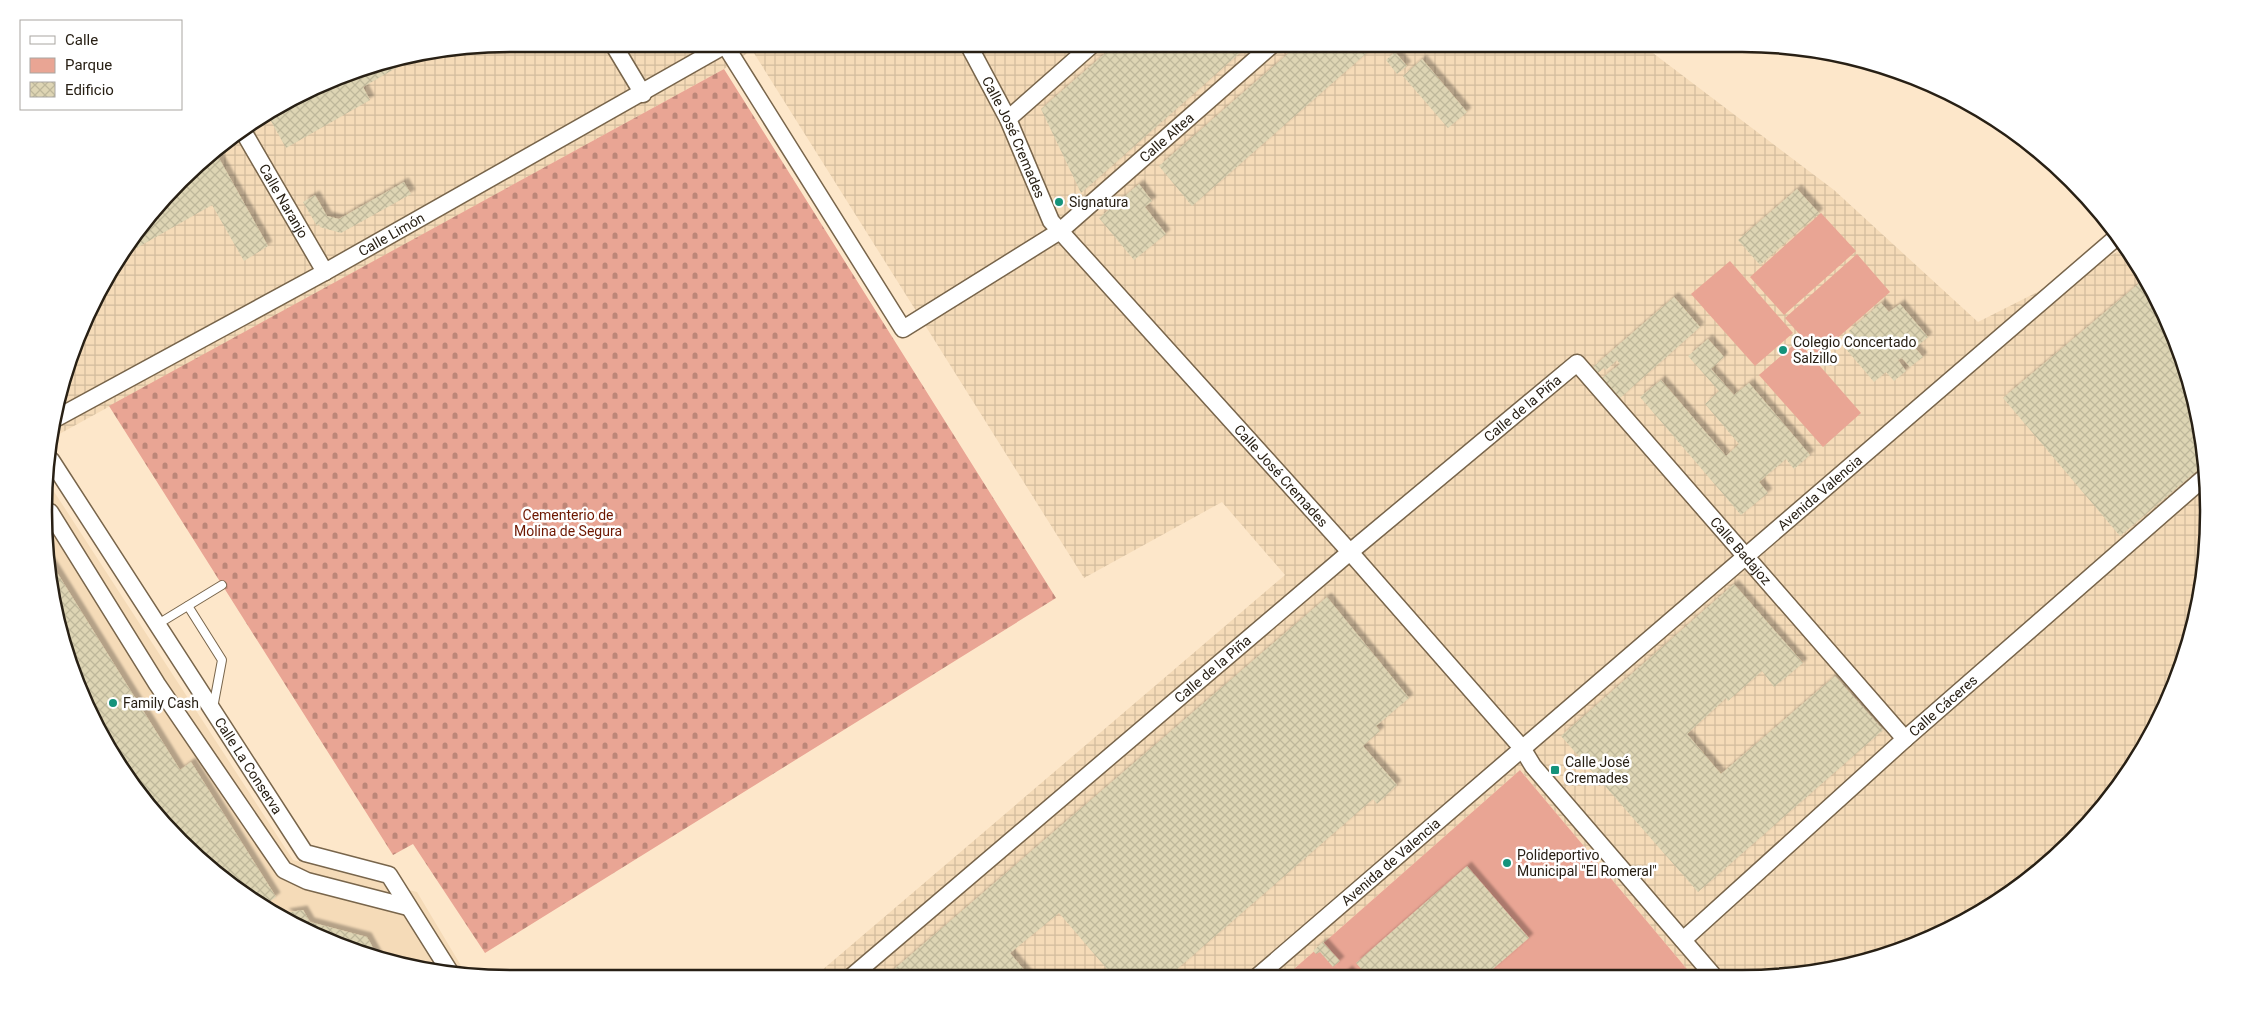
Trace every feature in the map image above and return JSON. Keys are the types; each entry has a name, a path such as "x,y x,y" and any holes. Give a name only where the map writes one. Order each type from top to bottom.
{"street":[{"path":"618,52 642,94"},
{"name":"Calle Limón","path":"63,415 325,272 642,94 713,52"},
{"name":"Calle Altea","path":"731,52 903,328 1060,231 1264,52"},
{"name":"Calle José Cremades","path":"972,52 1008,119 1052,221 1060,231 1350,552 1522,748 1533,766 1709,970"},
{"path":"1008,119 1084,52"},
{"name":"Calle Naranjo","path":"246,137 325,272"},
{"name":"Avenida Valencia","path":"1522,748 2112,241"},
{"name":"Calle de la Piña","path":"859,970 1350,552 1577,364"},
{"name":"Calle Badajoz","path":"1577,364 1905,739"},
{"name":"Calle La Conserva","path":"55,465 305,853 388,875 446,965"},
{"name":"Calle Cáceres","path":"1683,940 1905,739 2200,481"},
{"path":"52,515 157,684 284,870 308,881 408,907"},
{"name":"Avenida de Valencia","path":"1265,970 1522,748"}],"lane":[{"path":"158,624 222,585"},
{"path":"188,606 222,660 213,708"}],"shaded area":[{"path":"511,52 749,52 724,69 59,434 68,392 87,336 100,308 130,256 166,209 209,166 232,147 282,114 336,87 364,77 392,68 451,56"},
{"path":"753,52 1652,52 1834,190 1978,322 2119,251 2139,282 2166,336 2185,392 2197,451 2200,481 2200,541 2192,600 2185,630 2166,686 2139,740 2106,790 2087,813 2044,856 1997,892 1945,922 1917,935 1861,954 1802,966 1772,969 1688,970 1520,770 1293,970 822,970 1285,575 1222,502 1084,578"},
{"path":"53,490 293,860 417,892 462,967 392,954 336,935 308,922 256,892 232,875 209,856 166,813 147,790 114,740 87,686 77,658 68,630 56,571 53,541"}],"green space":[{"name":"Cementerio de Molina de Segura","path":"724,69 1056,598 485,953 413,844 393,855 109,406"},
{"path":"1821,213 1856,251 1784,315 1750,277"},
{"path":"1857,254 1890,292 1818,355 1785,318"},
{"path":"1730,261 1793,333 1755,366 1691,294"},
{"path":"1798,341 1861,413 1823,447 1759,375"},
{"name":"Polideportivo Municipal \"El Romeral\"","path":"1520,770 1688,970 1293,970"}],"building":[{"path":"1107,52 1241,52 1081,193 1041,109"},
{"path":"1290,52 1368,52 1192,206 1159,166"},
{"path":"1395,52 1407,66 1397,74 1386,60"},
{"path":"1422,59 1467,112 1448,128 1403,76"},
{"path":"399,66 363,87 370,100 286,148 271,121 336,87"},
{"path":"219,158 268,246 244,261 212,205 135,249 166,209"},
{"path":"404,182 411,194 341,233 320,227 319,224 317,226 303,202 315,195 327,216 339,219"},
{"path":"1139,184 1152,201 1145,207 1166,234 1134,260 1099,218"},
{"path":"1797,189 1819,213 1760,265 1738,240"},
{"path":"2140,283 2166,336 2185,392 2192,422 2199,469 2120,536 2003,398"},
{"path":"1674,297 1700,327 1620,398 1602,378 1620,364 1617,360 1606,370 1604,368 1598,373 1593,367"},
{"path":"1881,303 1889,312 1900,304 1928,337 1915,348 1923,357 1910,367 1902,358 1898,360 1906,371 1894,381 1886,372 1874,382 1846,349 1856,340 1849,331"},
{"path":"1708,339 1724,357 1711,369 1734,395 1749,383 1810,455 1794,469 1786,459 1759,482 1768,493 1741,515 1640,397 1661,380 1726,456 1739,444 1705,404 1719,391 1688,356"},
{"name":"Family Cash","path":"56,571 180,770 191,762 276,897 271,901 232,875 209,856 166,813 130,766 100,714 87,686 68,630"},
{"path":"1734,584 1803,663 1774,687 1762,671 1728,701 1726,698 1687,734 1721,774 1835,676 1883,730 1698,892 1561,736"},
{"path":"1327,597 1409,698 1376,726 1380,731 1363,746 1397,785 1377,804 1373,799 1176,970 1108,970 1059,913 1010,953 1024,970 893,970"},
{"path":"1467,866 1529,938 1492,970 1362,970 1356,963"},
{"path":"303,910 310,922 367,937 373,948 336,935 290,912"},
{"path":"1323,942 1340,961 1333,967 1320,952 1316,954 1313,951"}],"place":[{"name":"Signatura","path":"1059,202"},
{"name":"Colegio Concertado Salzillo","path":"1783,350"},
{"name":"Family Cash","path":"113,703"},
{"name":"Calle José Cremades","path":"1555,770"},
{"name":"Polideportivo Municipal \"El Romeral\"","path":"1507,863"}]}
